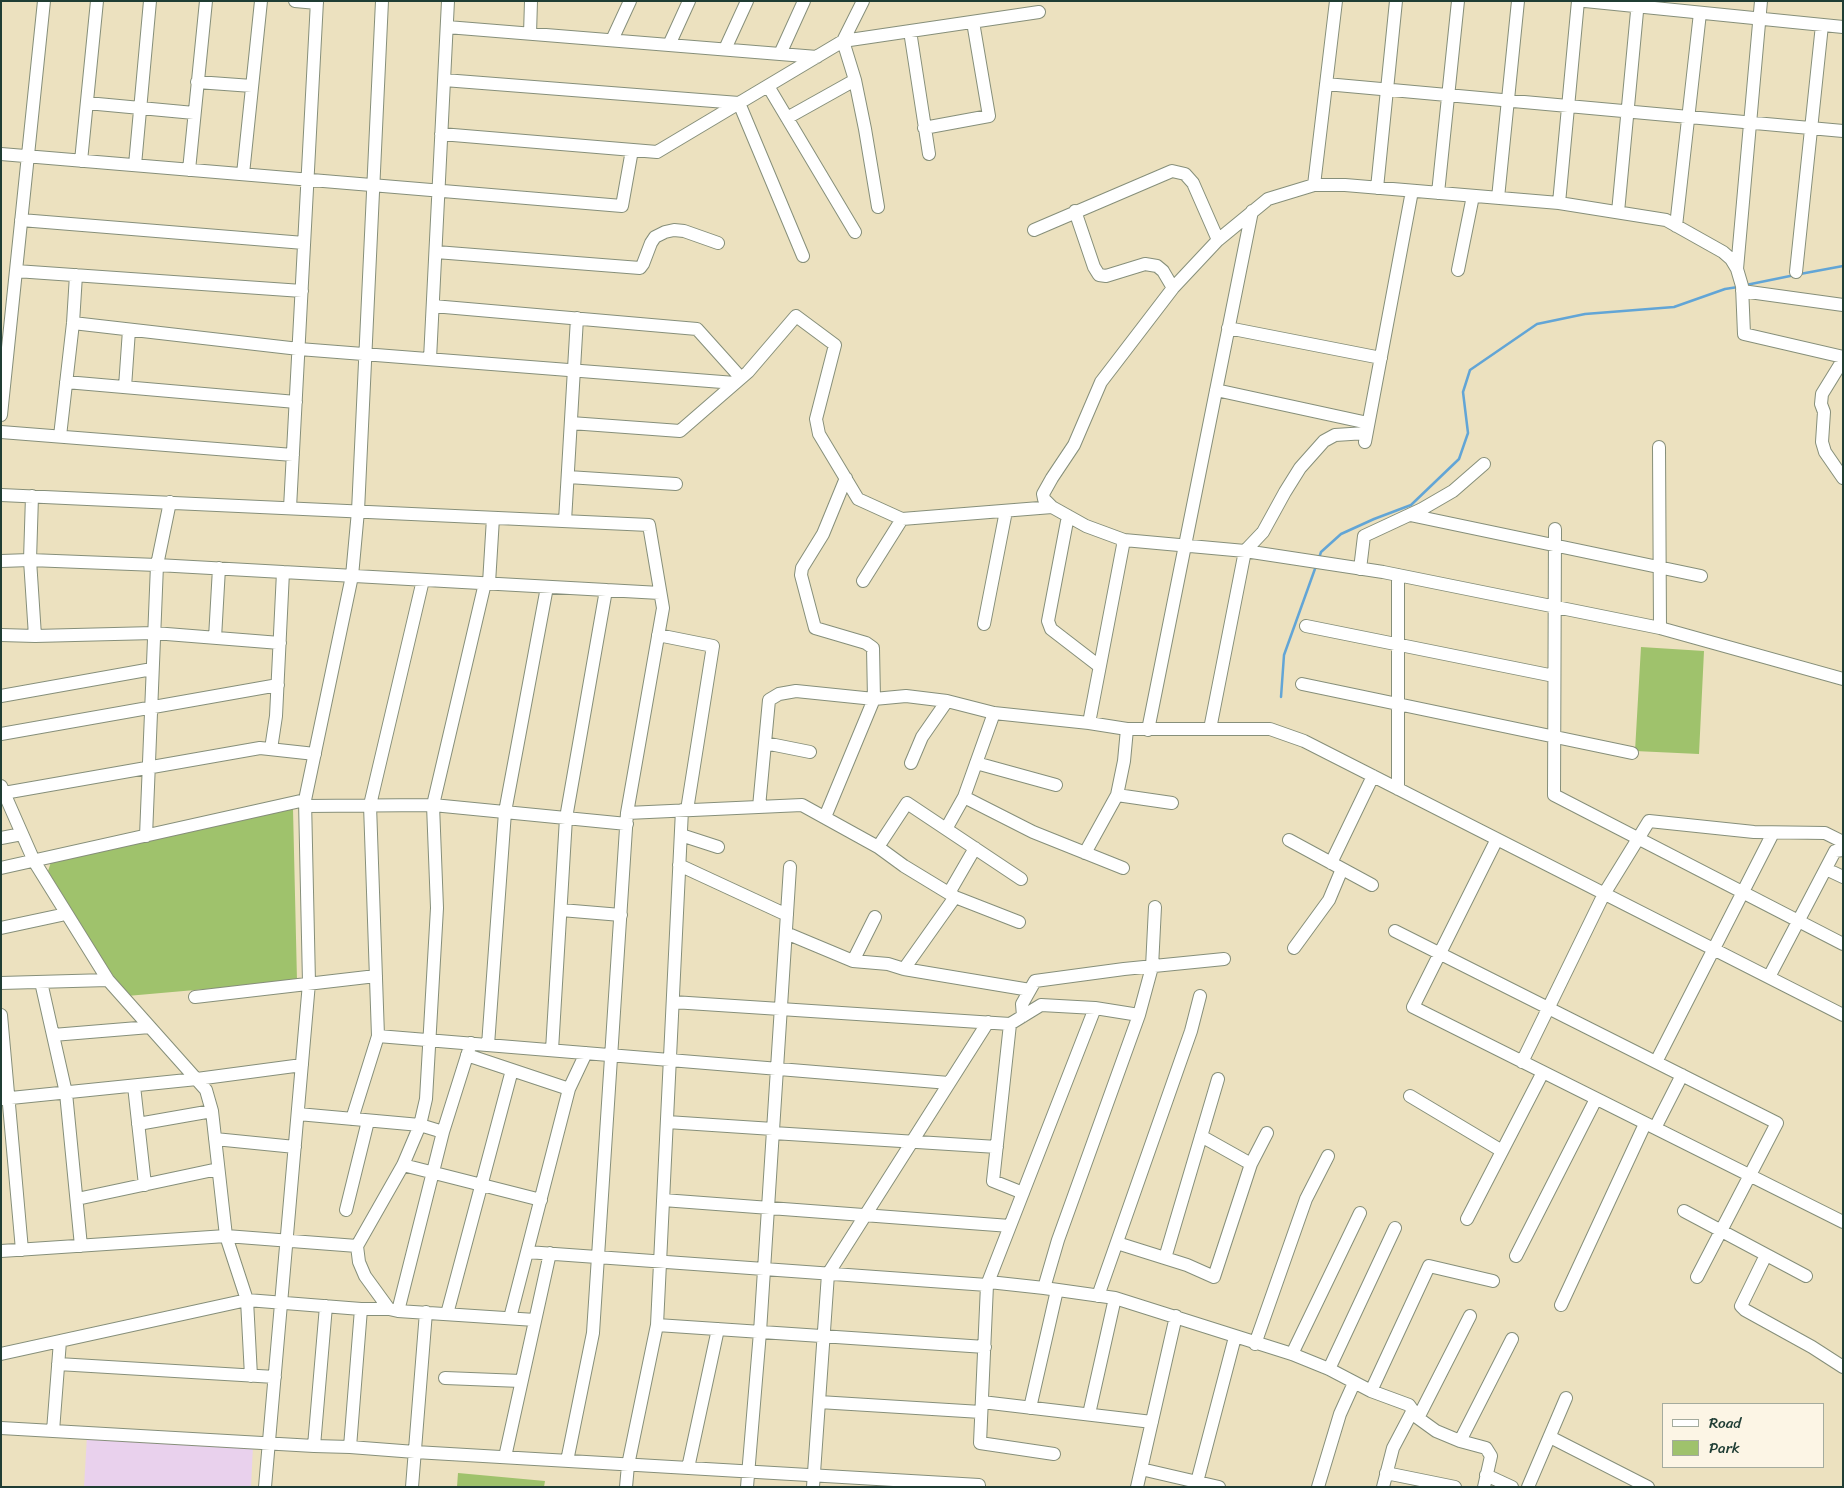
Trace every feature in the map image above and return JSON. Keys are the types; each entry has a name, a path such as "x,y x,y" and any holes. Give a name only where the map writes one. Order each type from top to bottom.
{"street":[{"path":"1,415 6,326 16,271 44,1"},
{"path":"81,161 97,1"},
{"path":"136,166 150,1"},
{"path":"188,170 206,1"},
{"path":"243,174 260,1"},
{"path":"290,508 317,2 295,1"},
{"path":"265,1487 309,984 305,803 352,576 358,511 382,1"},
{"path":"430,359 448,1"},
{"path":"530,34 531,1"},
{"path":"669,45 689,1"},
{"path":"725,49 748,1"},
{"path":"780,54 804,1"},
{"path":"863,1 844,41 865,128 878,207"},
{"path":"1314,185 1336,1"},
{"path":"1377,188 1396,1"},
{"path":"1438,193 1458,1"},
{"path":"1498,198 1518,1"},
{"path":"1559,203 1578,1"},
{"path":"1584,1 1638,4 1700,13 1843,27"},
{"path":"1761,1 1737,269 1742,291 1744,334 1843,359 1822,394 1821,404 1824,412 1822,442 1825,452 1843,478"},
{"path":"612,40 625,2"},
{"path":"1618,212 1638,4"},
{"path":"441,134 656,152 844,41 1039,12"},
{"path":"1676,226 1700,13"},
{"path":"924,128 989,116 973,22"},
{"path":"1796,272 1822,25"},
{"path":"447,27 818,57"},
{"path":"910,31 928,154"},
{"path":"444,80 739,103"},
{"path":"787,118 854,80"},
{"path":"198,82 252,86"},
{"path":"1326,84 1843,132"},
{"path":"768,86 855,232"},
{"path":"87,102 194,113"},
{"path":"739,103 803,256"},
{"path":"1,154 622,206 632,150"},
{"path":"1034,230 1172,171 1185,174 1193,184 1218,240"},
{"path":"1737,269 1731,259 1723,252 1666,220 1559,203 1345,185 1314,185 1268,199 1218,240 1174,288 1101,382 1074,445 1052,478 1044,494 1044,499 1052,508 1086,526 1124,540 1245,551 1398,575 1660,628 1843,679"},
{"path":"1367,432 1412,191"},
{"path":"1458,270 1473,196"},
{"path":"1075,211 1094,267 1099,275 1106,276 1145,264 1157,266 1163,271 1174,288"},
{"path":"1148,730 1252,211"},
{"path":"21,220 304,243"},
{"path":"436,252 640,268 651,243 656,237 665,232 674,230 684,231 718,242"},
{"path":"16,271 302,291"},
{"path":"60,436 73,324 76,275"},
{"path":"1742,291 1843,305"},
{"path":"433,306 697,329 738,381"},
{"path":"571,423 680,431 738,381 796,316 834,345 816,419 819,434 858,500 902,519 1052,508"},
{"path":"565,521 577,318"},
{"path":"73,324 299,349 738,381"},
{"path":"1228,328 1380,358"},
{"path":"125,387 129,330"},
{"path":"66,382 296,402"},
{"path":"1216,390 1367,432"},
{"path":"1,432 293,455"},
{"path":"1210,729 1245,551 1263,532 1300,468 1324,442 1334,435 1367,432"},
{"path":"1659,447 1660,628"},
{"path":"1360,569 1364,536 1410,515 1453,491 1484,464"},
{"path":"568,477 676,484"},
{"path":"825,818 874,699 874,648 866,642 816,628 801,575 802,568 823,534 846,478"},
{"path":"1,494 649,526 663,608 627,819 593,1333 567,1461"},
{"path":"32,496 30,560 35,636"},
{"path":"146,836 158,565 170,502"},
{"path":"984,624 1006,511"},
{"path":"1410,515 1701,576"},
{"path":"1068,516 1048,621 1051,629 1099,666"},
{"path":"393,1310 366,1276 359,1262 357,1246 403,1165 420,1125 426,1098 437,908 433,805 487,583 493,518"},
{"path":"863,581 902,519"},
{"path":"1555,529 1554,795 1843,944"},
{"path":"1089,723 1124,540"},
{"path":"1,561 30,560 158,565 660,593"},
{"path":"215,638 219,568"},
{"path":"271,749 276,716 283,572"},
{"path":"1398,575 1398,789"},
{"path":"352,1119 378,1036 370,805 423,580"},
{"path":"488,1045 505,812 547,587"},
{"path":"552,1050 566,818 606,590"},
{"path":"1306,626 1554,676"},
{"path":"1,635 154,633 280,643"},
{"path":"626,1487 628,1465 657,1325 681,836 712,646 658,635"},
{"path":"1,696 152,669"},
{"path":"1302,684 1632,753"},
{"path":"1,734 278,685"},
{"path":"759,807 769,700 779,694 796,691 874,699 906,696 947,701 994,713 1127,729 1270,729 1304,741 1843,1015"},
{"path":"911,763 922,736 947,701"},
{"path":"946,829 964,797 994,713"},
{"path":"1085,853 1117,795 1124,761 1127,729"},
{"path":"765,744 810,752"},
{"path":"251,1376 246,1300 226,1236 212,1111 206,1090 108,980 34,861 3,789 260,748 315,754"},
{"path":"976,763 1056,785"},
{"path":"1294,948 1329,900 1336,866 1373,776"},
{"path":"1117,795 1172,803"},
{"path":"964,797 1033,832 1123,868"},
{"path":"1,868 305,803 433,805 566,818 627,819 685,810 802,805 878,847 904,866 952,895 1019,922"},
{"path":"878,847 907,803 1021,879"},
{"path":"1522,1062 1604,894 1648,821 1754,832 1825,833 1843,842"},
{"path":"1656,1062 1773,833"},
{"path":"1,838 22,834"},
{"path":"681,836 718,847"},
{"path":"1289,840 1372,885"},
{"path":"1498,840 1413,1007 1843,1222"},
{"path":"904,969 952,895 975,848"},
{"path":"1768,978 1835,851 1843,850"},
{"path":"679,865 787,915"},
{"path":"747,1487 760,1332 790,867"},
{"path":"1826,869 1843,877"},
{"path":"1044,1288 1058,1240 1139,1015 1152,967 1155,907"},
{"path":"561,910 621,915"},
{"path":"1,928 66,914"},
{"path":"853,961 875,917"},
{"path":"1395,931 1777,1123 1697,1277"},
{"path":"786,933 853,961 888,964 904,969 1030,990"},
{"path":"1023,1016 1022,1004 1035,981 1224,959"},
{"path":"195,997 376,976"},
{"path":"1,983 108,980"},
{"path":"41,982 66,1093 81,1246"},
{"path":"1098,1296 1191,1031 1200,996"},
{"path":"673,1002 1010,1024 1041,1005 1095,1008 1139,1015"},
{"path":"1054,1454 980,1443 988,1284 1095,1008"},
{"path":"1,1015 5,1099 22,1250"},
{"path":"813,1481 828,1274 988,1022"},
{"path":"1010,1024 993,1181 1023,1193"},
{"path":"53,1035 150,1028"},
{"path":"378,1036 430,1040 469,1049 512,1070 569,1088"},
{"path":"469,1049 488,1045 949,1084"},
{"path":"393,1310 443,1132 469,1049"},
{"path":"510,1318 569,1088 586,1053"},
{"path":"5,1099 197,1079 302,1065"},
{"path":"447,1314 512,1070"},
{"path":"1467,1219 1543,1072"},
{"path":"1561,1305 1650,1126 1682,1075"},
{"path":"1165,1258 1218,1080"},
{"path":"134,1086 145,1185"},
{"path":"1410,1096 1502,1152"},
{"path":"1516,1256 1596,1099"},
{"path":"138,1124 212,1111"},
{"path":"298,1114 420,1125 443,1132"},
{"path":"346,1210 368,1121"},
{"path":"667,1122 912,1142 997,1146"},
{"path":"1117,1243 1187,1265 1214,1277 1251,1164 1267,1133"},
{"path":"1201,1136 1251,1164"},
{"path":"215,1139 295,1147"},
{"path":"1255,1344 1306,1199 1328,1156"},
{"path":"403,1165 541,1200"},
{"path":"77,1199 218,1169"},
{"path":"663,1200 1010,1226"},
{"path":"1684,1211 1806,1276"},
{"path":"1292,1354 1360,1213"},
{"path":"1329,1369 1395,1228"},
{"path":"1,1251 226,1236 357,1246"},
{"path":"527,1252 1044,1288 1115,1298 1176,1316 1255,1344 1292,1354 1329,1369 1371,1391 1409,1405 1416,1414 1436,1431 1460,1441 1486,1448 1491,1456 1485,1481 1512,1487"},
{"path":"505,1457 550,1253"},
{"path":"1766,1255 1741,1306 1843,1367"},
{"path":"1371,1391 1429,1266 1493,1281"},
{"path":"1030,1408 1057,1290"},
{"path":"1089,1414 1115,1298"},
{"path":"1,1354 246,1300 535,1320"},
{"path":"314,1446 326,1306"},
{"path":"350,1446 360,1309"},
{"path":"412,1487 426,1312"},
{"path":"1137,1487 1176,1316"},
{"path":"1383,1487 1392,1448 1416,1414 1470,1316"},
{"path":"657,1325 984,1347"},
{"path":"688,1468 718,1329"},
{"path":"1141,1469 1207,1485 1235,1337"},
{"path":"1460,1441 1512,1340"},
{"path":"53,1431 60,1341"},
{"path":"58,1364 275,1377"},
{"path":"445,1378 521,1381"},
{"path":"1318,1487 1340,1414 1354,1383"},
{"path":"1528,1487 1566,1398"},
{"path":"819,1402 1030,1408 1152,1422"},
{"path":"1,1428 269,1444 350,1446 415,1452 688,1468 748,1472 813,1481 979,1485 979,1487"},
{"path":"1550,1437 1648,1487"},
{"path":"1386,1473 1455,1487"}],"shaded area":[{"path":"87,1436 253,1446 251,1487 84,1487"}],"green space":[{"path":"1641,647 1704,651 1699,754 1635,751"},
{"path":"293,809 297,981 127,996 103,961 48,871 51,862"},
{"path":"458,1473 545,1481 544,1487 457,1487"}],"waterway":[{"path":"1800,274 1843,266"},
{"path":"1746,285 1795,275"},
{"path":"1319,558 1321,552 1341,534 1411,505 1459,459 1468,433 1463,392 1470,370 1537,324 1585,314 1674,307 1725,289 1738,287"},
{"path":"1281,697 1284,655 1316,566"}]}
